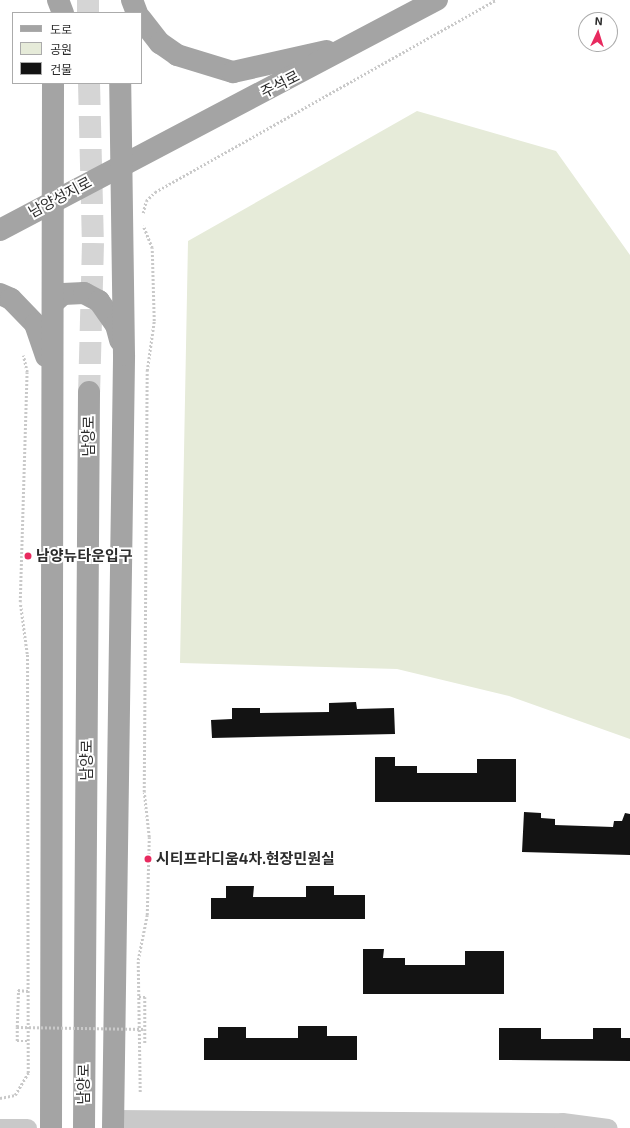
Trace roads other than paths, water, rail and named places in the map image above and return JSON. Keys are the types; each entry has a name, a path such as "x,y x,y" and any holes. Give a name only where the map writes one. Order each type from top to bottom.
{"main road":[{"path":"52,0 52,12"},
{"path":"58,0 63,12"},
{"path":"119,12 120,0"},
{"path":"132,0 137,12"},
{"name":"주석로","path":"121,166 355,45 437,0"},
{"path":"142,20 160,43 176,55 233,72 355,45"},
{"path":"51,1128 51,379 54,200 53,84"},
{"path":"113,1124 124,355 120,84"},
{"name":"남양성지로","path":"0,230 54,200 121,166"},
{"path":"53,303 74,291 100,301 116,325 124,355"},
{"path":"0,294 11,299 36,324 51,379"},
{"name":"남양로","path":"84,1128 89,392"}],"street":[{"path":"113,1124 421,1124 562,1122 608,1128"},
{"path":"0,1128 27,1128"}],"tunnel":[{"path":"88,0 88,12"},
{"path":"89,84 93,243 89,392"}],"place":[{"name":"남양뉴타운입구","path":"28,556"},
{"name":"시티프라디움4차.현장민원실","path":"148,859"}]}
